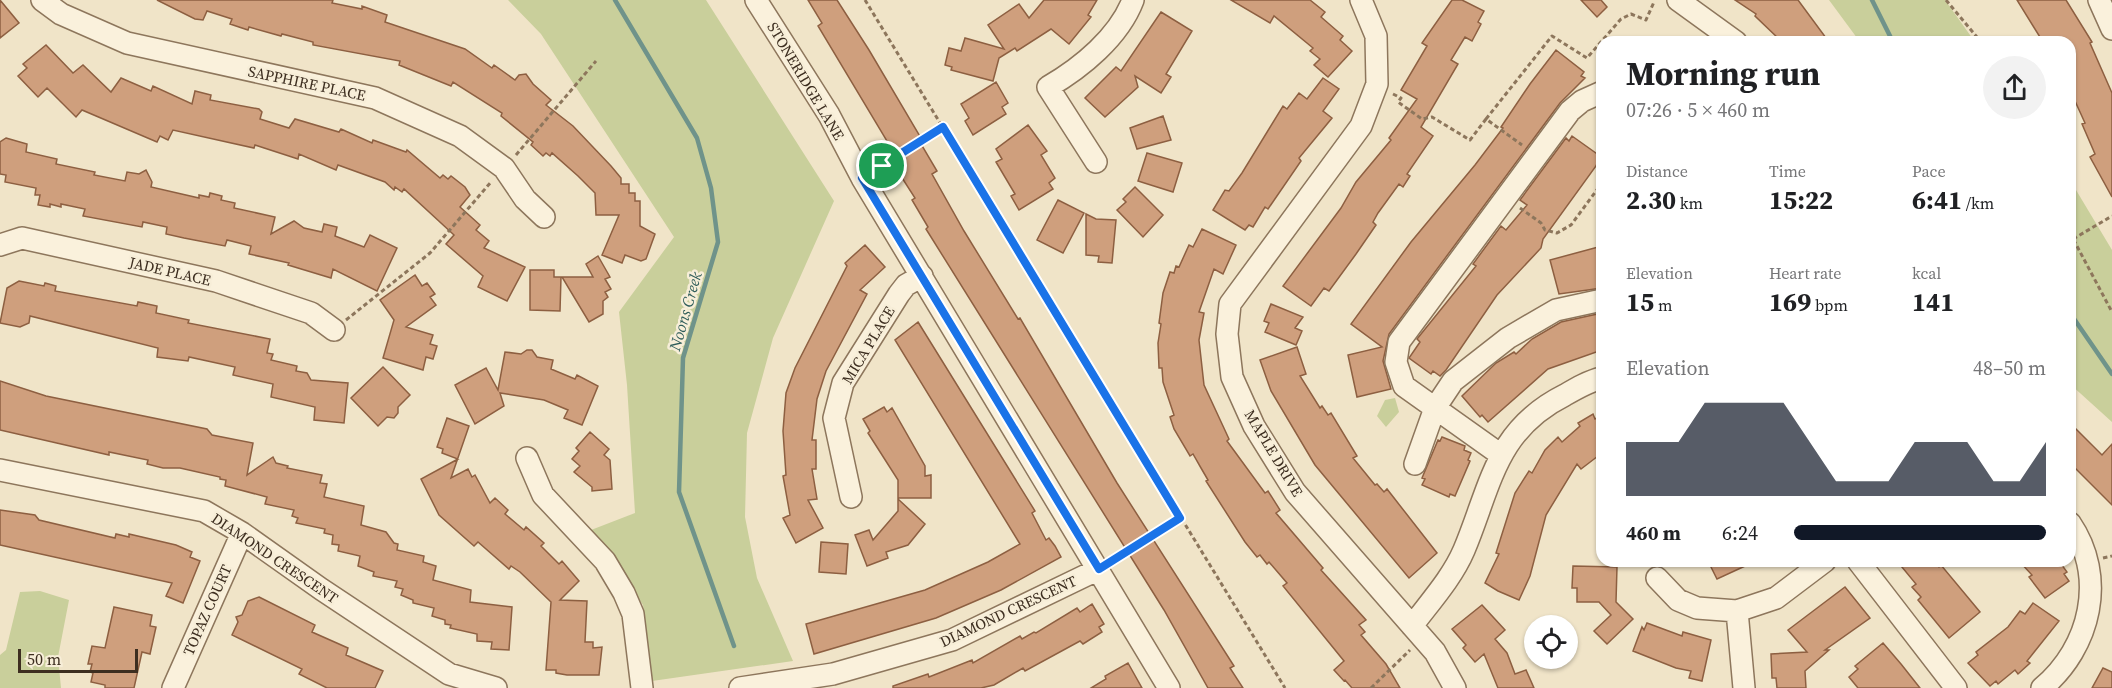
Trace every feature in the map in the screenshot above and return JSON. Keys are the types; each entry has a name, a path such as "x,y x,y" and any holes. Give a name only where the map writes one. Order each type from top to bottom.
{"street":[{"name":"SAPPHIRE PLACE","path":"42,0 61,14 127,43 375,98 460,136 504,168 525,199 544,217"},
{"name":"STONERIDGE LANE","path":"756,0 829,114 862,178 1169,688"},
{"path":"1096,162 1048,87 1076,71 1091,56 1128,13 1133,0"},
{"name":"MAPLE DRIVE","path":"1361,0 1376,36 1377,84 1361,126 1230,304 1227,334 1232,377 1254,426 1295,492 1435,652 1455,688"},
{"path":"1678,0 1728,36"},
{"path":"2098,0 2112,29"},
{"path":"1501,455 1404,386 1396,362 1399,342 1570,111 1582,101 1596,95"},
{"name":"JADE PLACE","path":"0,245 22,238 216,281 311,313 334,330"},
{"name":"MICA PLACE","path":"851,497 834,418 843,383 899,294 906,285 922,276"},
{"path":"1415,464 1435,408 1454,381 1508,338 1556,310 1596,301"},
{"path":"1417,631 1463,552 1493,469 1514,434 1548,403 1596,379"},
{"path":"527,458 543,495 605,561 624,593 633,614 642,688"},
{"name":"DIAMOND CRESCENT","path":"0,470 204,511 242,533 321,589 449,674 496,688"},
{"path":"2042,688 2054,678 2078,645 2089,613 2092,577 2081,539 2076,532"},
{"name":"TOPAZ COURT","path":"172,688 242,533"},
{"path":"1657,578 1678,600 1697,608 1737,610 1776,598 1817,567"},
{"path":"1863,567 1956,688"},
{"name":"DIAMOND CRESCENT","path":"740,688 833,674 952,639 1099,569"},
{"path":"1737,610 1744,688"}],"path":[{"path":"866,0 1285,688"},
{"path":"1946,0 1976,36"},
{"path":"1606,36 1621,19 1631,14 1646,20 1654,2"},
{"path":"1389,92 1401,98 1398,102 1422,119 1432,117 1470,140 1552,36 1587,58 1596,48"},
{"path":"334,330 430,253 596,61"},
{"path":"1486,119 1537,155"},
{"path":"862,178 943,127"},
{"path":"1506,197 1541,223 1545,230 1557,233 1571,225 1596,191"},
{"path":"2076,237 2112,216"},
{"path":"2076,245 2112,312"},
{"path":"1099,569 1180,518"},
{"path":"1371,688 1417,631"}],"green space":[{"path":"508,0 706,0 834,201 773,338 747,433 745,517 757,578 793,661 652,681 643,605 591,530 635,513 627,385 619,312 674,237 541,34"},
{"path":"1829,0 1945,0 1971,36 1856,36"},
{"path":"2076,190 2112,250 2112,422 2076,389"},
{"path":"1395,398 1399,412 1386,427 1377,416 1385,400"},
{"path":"40,591 69,600 58,657 61,688 0,688 0,655 6,650 20,592"}],"building":[{"path":"0,0 19,23 0,38"},
{"path":"157,0 333,0 332,3 362,9 362,6 387,15 385,22 465,49 492,68 494,65 515,80 519,75 526,74 533,84 551,100 546,105 573,126 611,166 621,178 621,184 629,184 629,193 635,193 635,201 640,201 640,226 655,234 646,259 641,261 625,255 622,263 602,255 619,215 596,215 595,193 578,176 552,153 550,156 546,153 543,156 531,145 533,142 501,116 502,113 453,82 451,86 399,65 400,61 313,45 313,42 249,27 248,30 230,24 232,19 207,11 203,20 195,19"},
{"path":"808,0 837,0 869,50 921,138 918,139 937,171 932,174 964,231 1018,319 1020,318 1117,483 1234,666 1230,668 1243,688 1208,688 1164,610 926,229 928,227 912,200 915,198 897,170 901,168 896,156 818,26 822,23"},
{"path":"1044,0 1097,0 1088,15 1091,17 1069,44 1051,29 1017,51 1015,48 999,58 993,81 951,70 952,67 945,65 949,48 961,51 965,38 1004,49 988,25 1019,4 1029,18"},
{"path":"1231,0 1310,0 1325,12 1321,17 1343,36 1340,40 1352,51 1328,77 1314,65 1320,59 1310,51 1313,48 1274,16 1270,23"},
{"path":"1452,0 1462,0 1484,11 1478,22 1481,24 1472,41 1465,37 1451,60 1458,64 1421,127 1433,136 1407,174 1410,176 1403,187 1399,184 1378,213 1373,222 1376,225 1356,254 1329,291 1324,288 1311,306 1283,286 1341,208 1356,182 1391,140 1389,138 1417,99 1401,90 1427,46 1422,43"},
{"path":"1581,0 1601,0 1607,7 1597,17"},
{"path":"1735,0 1798,0 1825,36 1776,36 1755,16 1756,14"},
{"path":"2017,0 2066,0 2092,42 2090,43 2112,93 2112,197 2090,157 2095,154 2076,103 2076,36 2039,36"},
{"path":"1161,12 1192,31 1166,74 1171,77 1161,93 1135,76 1138,87 1105,117 1085,98 1116,67 1121,71"},
{"path":"46,45 73,73 83,65 111,92 121,78 151,91 153,86 192,104 195,91 211,95 210,100 259,109 262,112 260,119 289,128 295,119 339,132 341,129 372,143 373,140 406,152 407,150 440,178 443,175 448,179 451,176 465,187 470,195 460,207 480,225 476,230 489,241 484,248 525,267 507,301 478,287 483,276 446,244 454,235 404,189 402,192 395,187 394,190 385,182 338,165 336,170 299,154 298,159 255,145 254,148 173,130 168,140 160,136 157,142 82,110 76,117 47,88 38,97 18,76 27,68 23,64"},
{"path":"1556,50 1584,72 1581,76 1585,78 1560,103 1389,334 1383,361 1391,389 1357,397 1348,355 1382,347 1351,324 1411,242 1503,128 1501,127 1530,84"},
{"path":"1323,78 1339,89 1323,111 1332,118 1299,158 1301,161 1268,209 1265,207 1253,227 1249,225 1245,230 1213,210 1225,190 1229,191 1242,173 1283,106 1287,109 1299,93 1307,99"},
{"path":"996,82 1008,103 1002,107 1006,114 973,135 965,121 969,118 961,104"},
{"path":"1163,116 1171,140 1137,149 1130,128"},
{"path":"1028,125 1047,151 1041,155 1055,178 1049,183 1053,189 1019,210 1011,196 1015,194 996,162 1002,159 996,149"},
{"path":"1572,136 1596,153 1596,166 1543,239 1541,248 1497,295 1446,370 1440,376 1433,371 1431,374 1409,358 1420,342 1417,339 1476,266 1473,264 1501,226 1506,230 1527,205 1520,200 1566,138 1569,141"},
{"path":"6,138 27,144 26,152 57,159 56,164 95,172 94,175 125,181 127,172 139,174 146,170 152,182 151,187 199,198 199,195 209,197 210,193 222,196 221,200 235,203 234,208 275,217 271,234 294,221 304,228 322,232 324,224 337,227 335,236 364,247 370,235 397,248 377,291 333,269 331,278 288,265 289,263 249,254 251,246 227,240 225,246 166,234 167,227 143,222 142,227 83,216 85,209 61,204 61,207 50,204 50,207 38,205 40,195 35,195 36,188 5,182 6,175 0,174 0,142"},
{"path":"1147,153 1182,163 1173,192 1138,181"},
{"path":"1135,187 1163,215 1143,237 1117,210 1126,202 1123,199"},
{"path":"1058,200 1084,213 1063,253 1037,240"},
{"path":"1086,214 1096,219 1116,220 1112,263 1098,262 1099,256 1086,255"},
{"path":"1202,229 1236,245 1223,274 1214,269 1199,312 1204,313 1199,340 1204,385 1229,439 1227,441 1265,493 1268,491 1280,510 1276,513 1323,568 1321,570 1366,620 1359,625 1365,632 1361,635 1386,664 1400,688 1352,688 1334,670 1344,661 1283,586 1287,583 1269,562 1267,564 1260,555 1257,557 1245,542 1206,481 1208,480 1193,454 1190,456 1174,429 1170,417 1174,415 1163,382 1162,368 1159,368 1158,343 1161,324 1159,323 1163,293 1170,272 1174,273 1176,266 1179,267 1189,245 1193,247"},
{"path":"865,245 885,267 860,290 867,294 826,371 817,399 812,440 816,440 816,469 812,469 817,499 808,500 823,528 796,543 783,518 790,515 783,476 786,475 783,431 786,393 795,368 847,266 845,263"},
{"path":"1596,248 1596,289 1559,294 1550,260"},
{"path":"598,256 610,277 605,279 611,289 605,292 608,297 603,301 603,314 589,322 562,277 593,277 586,264"},
{"path":"530,270 554,270 554,277 561,277 560,311 530,310"},
{"path":"415,275 422,286 427,283 435,294 430,297 436,305 406,327 433,335 430,344 437,346 433,359 426,357 423,370 383,358 394,320 380,300"},
{"path":"19,281 44,286 45,283 56,286 55,291 137,306 138,302 157,306 156,313 189,320 188,323 270,339 267,353 273,354 271,360 297,366 296,371 307,373 311,380 348,383 344,423 314,420 315,407 271,397 273,384 233,375 235,367 189,357 188,361 157,357 158,348 30,316 29,323 20,327 0,323 7,288"},
{"path":"1271,304 1303,317 1295,328 1302,331 1296,345 1265,332 1269,323 1264,321"},
{"path":"1596,314 1596,352 1548,369 1488,422 1482,415 1480,417 1462,396 1496,363 1514,352 1516,354 1532,339 1561,322"},
{"path":"918,322 1035,511 1032,513 1046,540 1049,538 1061,557 1001,590 936,618 814,654 806,624 925,590 988,562 1020,544 895,340"},
{"path":"1297,347 1306,374 1300,376 1320,408 1322,406 1328,415 1331,413 1357,456 1353,458 1375,485 1377,484 1384,492 1387,489 1437,553 1409,578 1315,465 1271,391 1260,360"},
{"path":"532,350 537,357 553,360 551,369 575,379 577,375 598,386 582,425 564,418 568,410 544,400 500,393 504,406 475,424 455,385 486,368 498,390 505,352 521,354"},
{"path":"383,367 410,395 398,407 398,413 394,418 387,417 378,426 351,398"},
{"path":"0,381 46,396 207,429 212,435 253,443 247,475 273,457 276,463 288,466 287,468 322,475 320,483 327,484 324,497 364,506 361,525 386,532 394,543 398,544 397,550 424,556 423,562 436,566 433,580 471,590 470,602 512,607 509,650 491,649 492,642 477,641 477,634 450,628 451,625 445,624 445,620 432,616 434,608 413,603 413,600 401,595 403,589 395,587 397,581 373,576 374,572 358,566 360,556 338,551 339,545 332,544 333,535 324,533 325,529 296,523 298,518 292,516 294,510 265,504 267,497 225,486 226,480 220,477 180,468 163,468 147,464 148,460 109,452 109,455 0,430"},
{"path":"884,407 887,412 892,408 925,466 925,476 931,475 931,498 898,498 898,480 868,433 870,431 863,419"},
{"path":"1593,414 1596,418 1596,458 1581,469 1577,464 1546,515 1530,576 1519,600 1485,583 1499,554 1496,553 1515,493 1529,471 1532,473 1545,450 1558,437 1562,442 1580,426 1578,423"},
{"path":"447,418 469,426 458,459 442,453 443,449 437,447"},
{"path":"2076,429 2102,455 2112,444 2112,505 2076,469"},
{"path":"590,432 609,449 604,455 610,460 612,489 592,491 592,487 574,472 580,466 572,459 579,451 576,448"},
{"path":"1442,437 1465,446 1464,450 1471,453 1468,460 1470,461 1455,496 1450,494 1449,497 1422,485 1425,479 1422,478 1438,440 1440,441"},
{"path":"457,459 451,478 468,469 472,477 475,475 490,503 495,498 508,510 505,514 524,530 526,527 544,543 541,546 559,564 562,561 579,581 560,600 587,601 585,642 593,642 593,648 602,647 599,675 567,675 556,673 556,670 546,670 551,602 520,572 511,566 509,569 478,542 474,546 439,515 421,479"},
{"path":"898,499 925,524 908,545 886,552 888,558 867,566 855,535 869,530 873,540 898,511"},
{"path":"0,510 35,515 39,520 115,538 116,534 129,537 129,534 176,545 192,552 190,557 200,561 183,603 166,596 172,583 0,545"},
{"path":"821,542 848,544 846,574 819,572"},
{"path":"1573,566 1617,567 1616,602 1633,619 1607,644 1594,631 1611,615 1599,602 1577,602 1577,588 1572,588"},
{"path":"1711,567 1743,567 1717,579"},
{"path":"1902,567 1943,567 1980,612 1949,638 1918,600 1921,597 1912,587 1916,584"},
{"path":"2025,567 2063,567 2067,572 2064,574 2069,581 2045,598 2029,577 2032,575"},
{"path":"1845,587 1870,618 1825,650 1829,650 1805,671 1806,688 1777,688 1776,678 1772,678 1771,654 1807,652 1788,630"},
{"path":"259,597 315,625 312,632 348,648 346,655 383,671 375,688 327,688 299,674 302,669 232,635 238,622 236,617 242,615 248,601"},
{"path":"2033,603 2059,621 2027,661 2030,663 2018,674 2015,670 1998,684 1996,681 1990,686 1968,663 1978,655 1976,652 2008,627 2020,611 2025,614"},
{"path":"1092,604 1104,624 1099,627 1102,632 1083,644 1080,641 1025,671 1023,668 994,685 981,688 893,688 893,686 928,674 929,677 972,660 973,663 1020,636 1022,639 1036,633 1077,608 1080,612"},
{"path":"1482,605 1505,630 1495,639 1507,653 1515,674 1526,670 1534,688 1498,688 1484,654 1475,662 1463,648 1466,645 1452,629"},
{"path":"114,607 152,615 150,626 156,627 150,654 142,652 134,688 105,688 105,685 91,682 92,664 88,664 92,646 105,648"},
{"path":"1647,623 1682,636 1683,632 1711,640 1702,681 1689,678 1691,671 1676,668 1633,651 1642,627 1644,630"},
{"path":"1883,643 1920,688 1858,688 1849,677 1858,669 1855,666"},
{"path":"1128,663 1142,688 1091,688 1106,679 1105,676"},
{"path":"2103,668 2112,672 2112,688 2092,688"}],"waterway":[{"name":"Noons Creek","path":"615,0 697,138 711,188 718,242 683,358 679,492 734,646"},
{"path":"1872,0 1890,36"},
{"path":"2076,322 2112,374"}],"route":[{"path":"943,127 1180,518 1099,569 862,178 882,166 943,127"}]}
